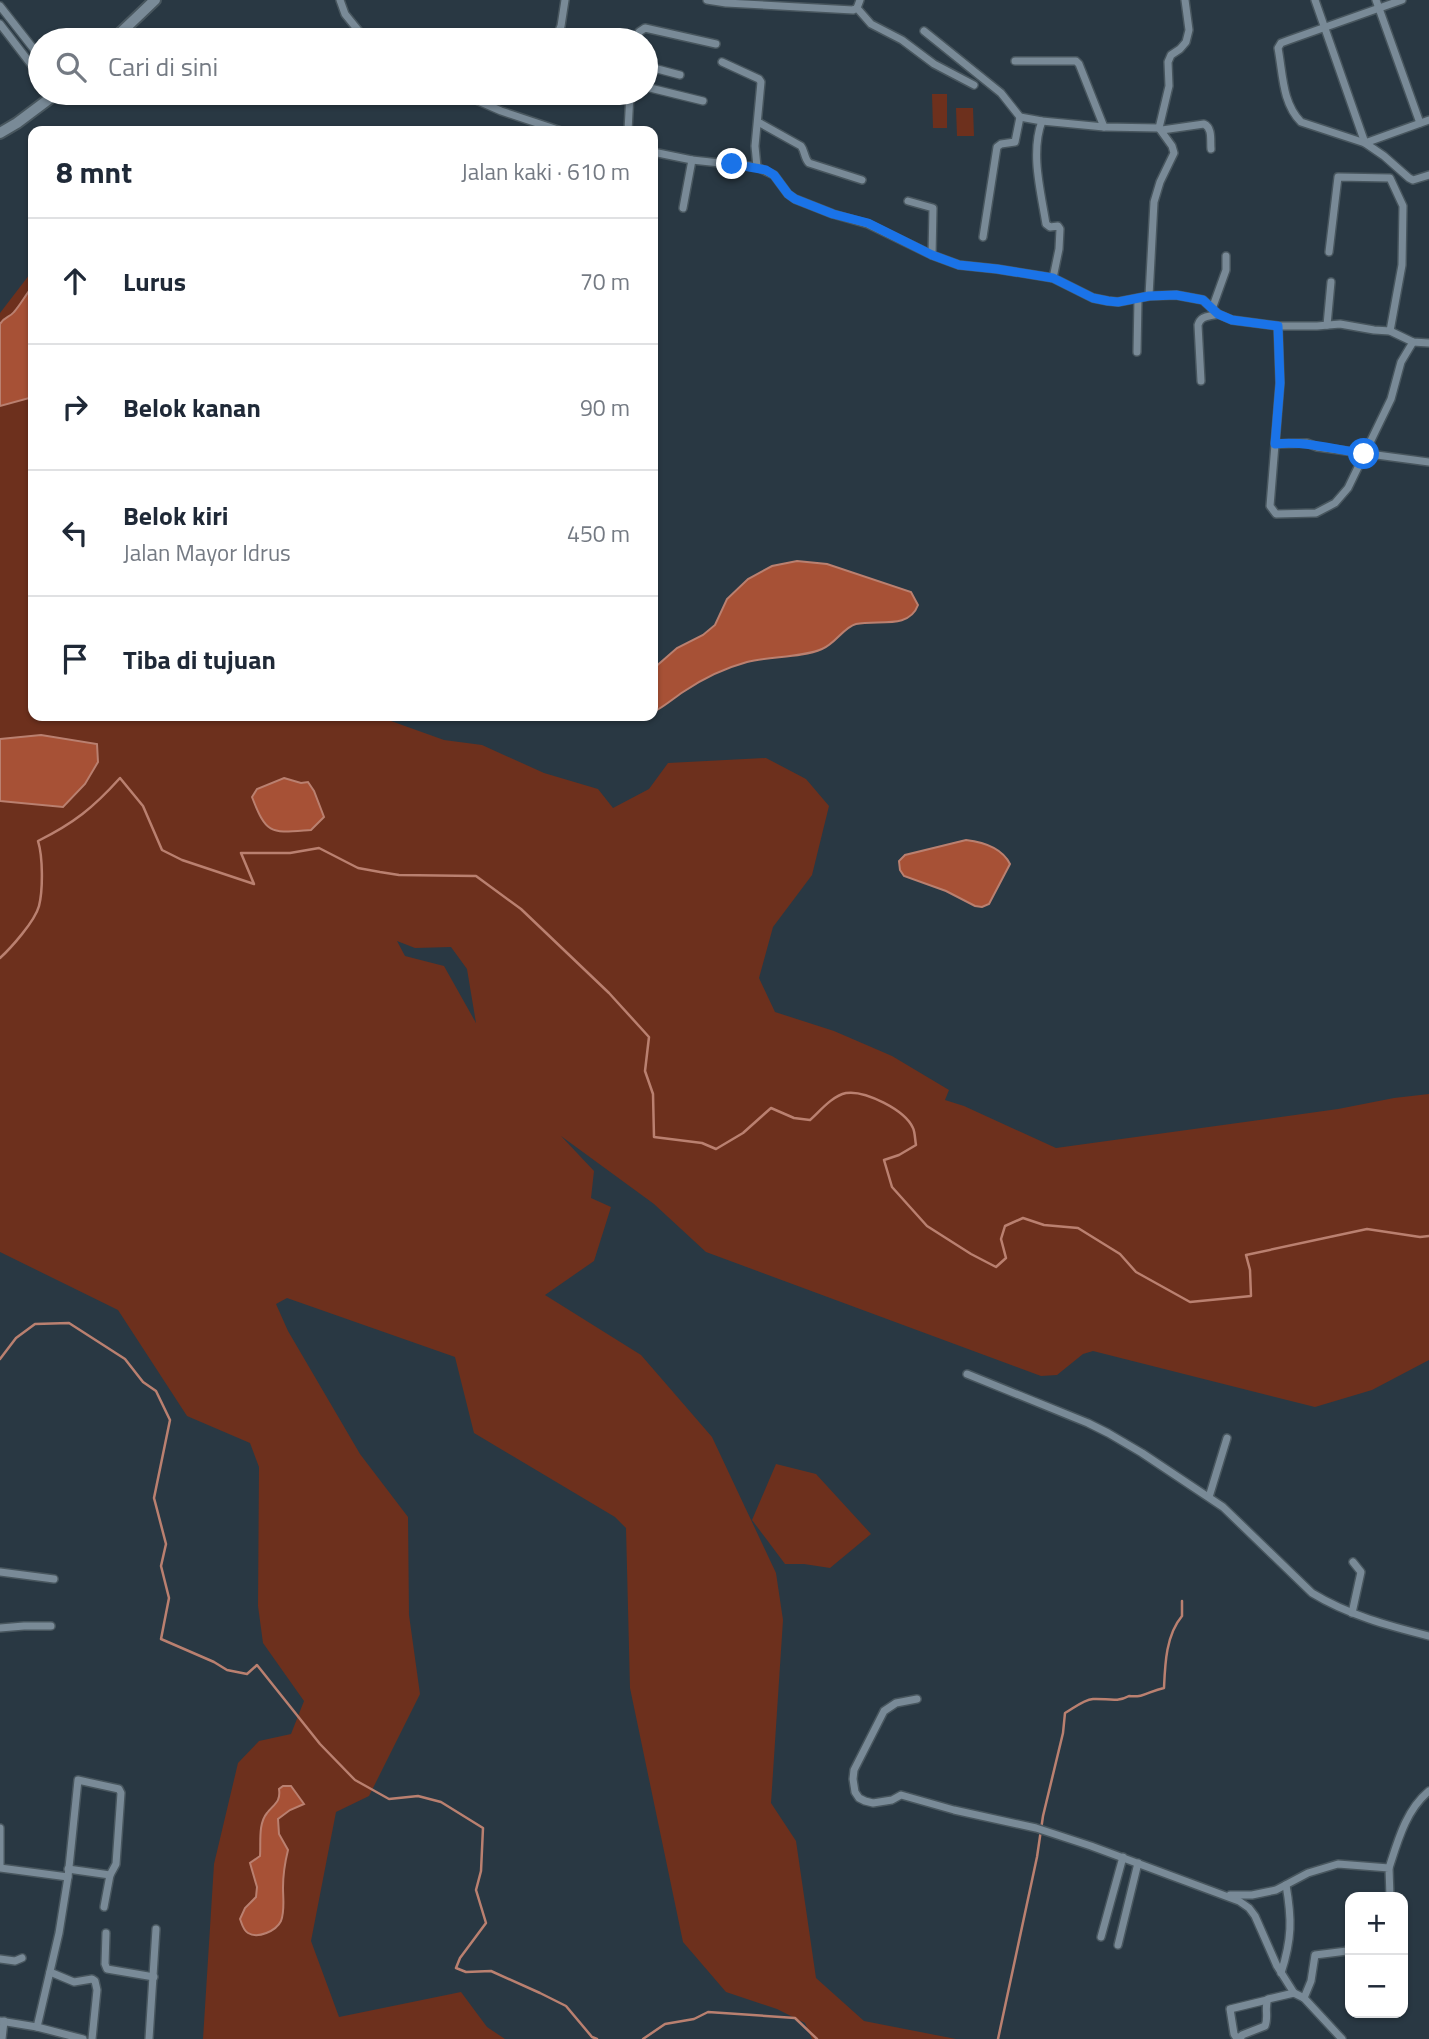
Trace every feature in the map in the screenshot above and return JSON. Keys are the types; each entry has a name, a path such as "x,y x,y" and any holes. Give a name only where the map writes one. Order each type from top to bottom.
{"main road":[{"path":"126,28 155,0"},
{"path":"0,133 41,105"}],"street":[{"path":"340,0 345,14 356,28"},
{"path":"560,28 565,0"},
{"path":"707,0 787,3 853,10 859,4 871,23 902,40 934,64 974,85"},
{"path":"1149,296 1154,202 1174,153 1161,129 1169,86 1168,62 1171,55 1186,42 1189,30 1185,0"},
{"path":"1315,0 1365,143"},
{"path":"1402,0 1377,4 1279,45 1288,104 1301,122 1365,143 1409,178 1413,180 1429,175"},
{"path":"1377,4 1420,123"},
{"path":"0,6 28,42"},
{"path":"0,24 28,60"},
{"path":"658,31 716,44"},
{"path":"924,31 1001,93 1020,117 1104,127 1161,129 1204,124 1210,128 1211,149"},
{"path":"1015,61 1076,61 1104,127"},
{"path":"722,62 761,82 755,146 757,167"},
{"path":"658,69 680,75"},
{"path":"658,90 703,101"},
{"path":"487,105 546,126"},
{"path":"628,126 629,105"},
{"path":"983,237 997,147 1014,142 1020,117"},
{"path":"1365,143 1429,120"},
{"path":"1042,121 1039,131 1039,188 1046,225 1058,226 1060,229 1053,278"},
{"path":"758,122 801,146 809,163 862,180"},
{"path":"658,153 692,160 757,167 774,175 795,199 833,214 868,223 932,255 966,267 1053,278 1093,298 1118,302 1149,296 1176,295 1203,300 1215,311 1232,320 1278,326 1340,324 1390,331 1413,342 1429,343"},
{"path":"682,208 692,160"},
{"path":"1329,252 1338,177 1390,178 1404,206 1402,265 1390,331"},
{"path":"908,201 933,208 932,255"},
{"path":"1201,381 1199,319 1215,311 1226,270 1226,256"},
{"path":"1326,325 1331,282"},
{"path":"1137,352 1138,299"},
{"path":"1278,326 1280,383 1270,506 1276,514 1316,513 1335,503 1348,488 1391,399 1401,362 1413,342"},
{"path":"1275,444 1307,443 1317,447 1429,462"},
{"path":"967,1374 1108,1433 1209,1497 1223,1507 1312,1593 1352,1613 1429,1636"},
{"path":"1209,1497 1227,1438"},
{"path":"1352,1613 1361,1572 1353,1562"},
{"path":"0,1572 54,1579"},
{"path":"0,1628 51,1626"},
{"path":"917,1699 896,1703 884,1711 854,1770 855,1792 859,1798 873,1803 901,1796 1036,1828 1226,1895 1249,1908 1294,1993 1304,1998 1342,2039"},
{"path":"37,2027 59,1933 78,1780 119,1789 121,1793 116,1864 110,1875 104,1907"},
{"path":"1390,1892 1389,1868 1409,1815 1417,1801 1429,1791"},
{"path":"0,1828 0,1867 110,1875"},
{"path":"1101,1937 1123,1857"},
{"path":"1118,1944 1138,1863"},
{"path":"1226,1895 1252,1895 1276,1890 1308,1873 1338,1864 1389,1868"},
{"path":"1281,1972 1290,1939 1290,1904 1286,1885"},
{"path":"149,2039 156,1929"},
{"path":"106,1933 107,1969 154,1977"},
{"path":"1304,1998 1311,1981 1315,1955 1345,1951"},
{"path":"0,1959 15,1961 22,1958"},
{"path":"50,1972 74,1982 92,1979 95,1981 97,1990 92,2039"},
{"path":"1267,2000 1265,2026 1240,2038 1236,2037 1230,2009 1294,1993"},
{"path":"2,2039 2,2021 37,2027 54,2036 83,2039"}],"shaded area":[{"path":"932,94 947,94 947,128 933,128"},
{"path":"956,108 973,108 974,136 957,136"},
{"path":"28,277 28,721 391,721 444,740 482,745 544,773 598,789 613,808 649,789 668,763 766,758 806,779 829,806 812,875 773,927 759,978 775,1012 834,1031 892,1056 949,1090 945,1100 1056,1148 1429,1094 1429,1360 1372,1390 1315,1407 1093,1351 1083,1354 1057,1375 1041,1376 706,1252 654,1204 561,1136 594,1171 591,1198 611,1207 594,1261 545,1295 641,1355 712,1437 776,1573 783,1620 771,1803 796,1841 816,1978 864,2021 956,2039 812,2039 805,2023 777,2009 726,1992 683,1942 630,1688 626,1528 615,1517 474,1433 455,1357 287,1298 276,1304 288,1331 360,1454 408,1517 409,1615 420,1694 369,1796 336,1812 311,1941 339,2017 461,1992 487,2027 505,2039 203,2039 214,1864 238,1763 259,1741 291,1734 304,1701 263,1643 258,1606 259,1467 250,1443 187,1416 118,1310 0,1252 0,313","holes":["397,941 415,948 451,947 467,969 476,1023 444,966 405,956"]},
{"path":"28,293 28,398 0,406 0,324 14,312"},
{"path":"797,561 827,564 911,592 918,605 914,613 900,621 856,624 847,628 827,647 814,652 756,660 730,667 698,683 658,709 658,665 677,648 703,635 715,625 727,599 748,579 772,566"},
{"path":"41,735 97,744 98,762 85,784 63,807 0,801 0,739"},
{"path":"284,778 301,783 308,782 314,791 324,817 311,830 279,831 272,829 262,819 252,797 257,789"},
{"path":"966,840 991,847 1007,858 1010,864 989,904 975,906 946,891 904,876 900,870 899,861 905,855"},
{"path":"776,1464 816,1474 871,1534 830,1568 785,1564 752,1520"},
{"path":"291,1786 304,1804 278,1819 279,1834 288,1850 283,1878 282,1917 279,1925 271,1931 252,1935 245,1930 240,1919 245,1908 256,1897 257,1887 250,1863 260,1856 262,1822 278,1800 279,1789"}],"waterway":[{"path":"0,958 28,926 39,906 42,874 38,841 82,814 120,778 143,806 162,850 182,860 254,884 241,853 290,853 319,848 358,868 380,872 399,875 476,876 521,909 609,993 649,1037 645,1071 653,1094 654,1137 702,1143 716,1149 743,1133 771,1108 794,1118 810,1120 831,1100 846,1093 873,1098 893,1108 909,1121 914,1130 916,1145 884,1160 892,1187 927,1226 996,1267 1006,1258 1001,1239 1005,1226 1023,1218 1044,1225 1078,1228 1120,1254 1136,1272 1190,1302 1251,1296 1250,1270 1246,1255 1367,1229 1429,1236"},
{"path":"0,1359 16,1338 35,1324 69,1323 125,1359 143,1382 156,1391 170,1420 154,1498 166,1544 161,1566 169,1598 161,1639 227,1670 247,1674 257,1665 320,1744 355,1780 389,1799 418,1796 441,1802 483,1828 481,1871 476,1890 486,1923 460,1958 456,1968 466,1972 491,1971 566,2006 592,2037 597,2039"},
{"path":"998,2039 1065,1713 1089,1700 1120,1699 1164,1688 1167,1650 1182,1616 1182,1601"},
{"path":"643,2039 665,2024 694,2019 708,2012 795,2018 817,2039"}],"route":[{"path":"732,164 766,170 774,175 795,199 833,214 868,223 951,263 1053,278 1093,298 1108,301 1176,295 1203,300 1218,314 1232,320 1278,326 1280,383 1275,444 1307,443 1364,454"}]}
